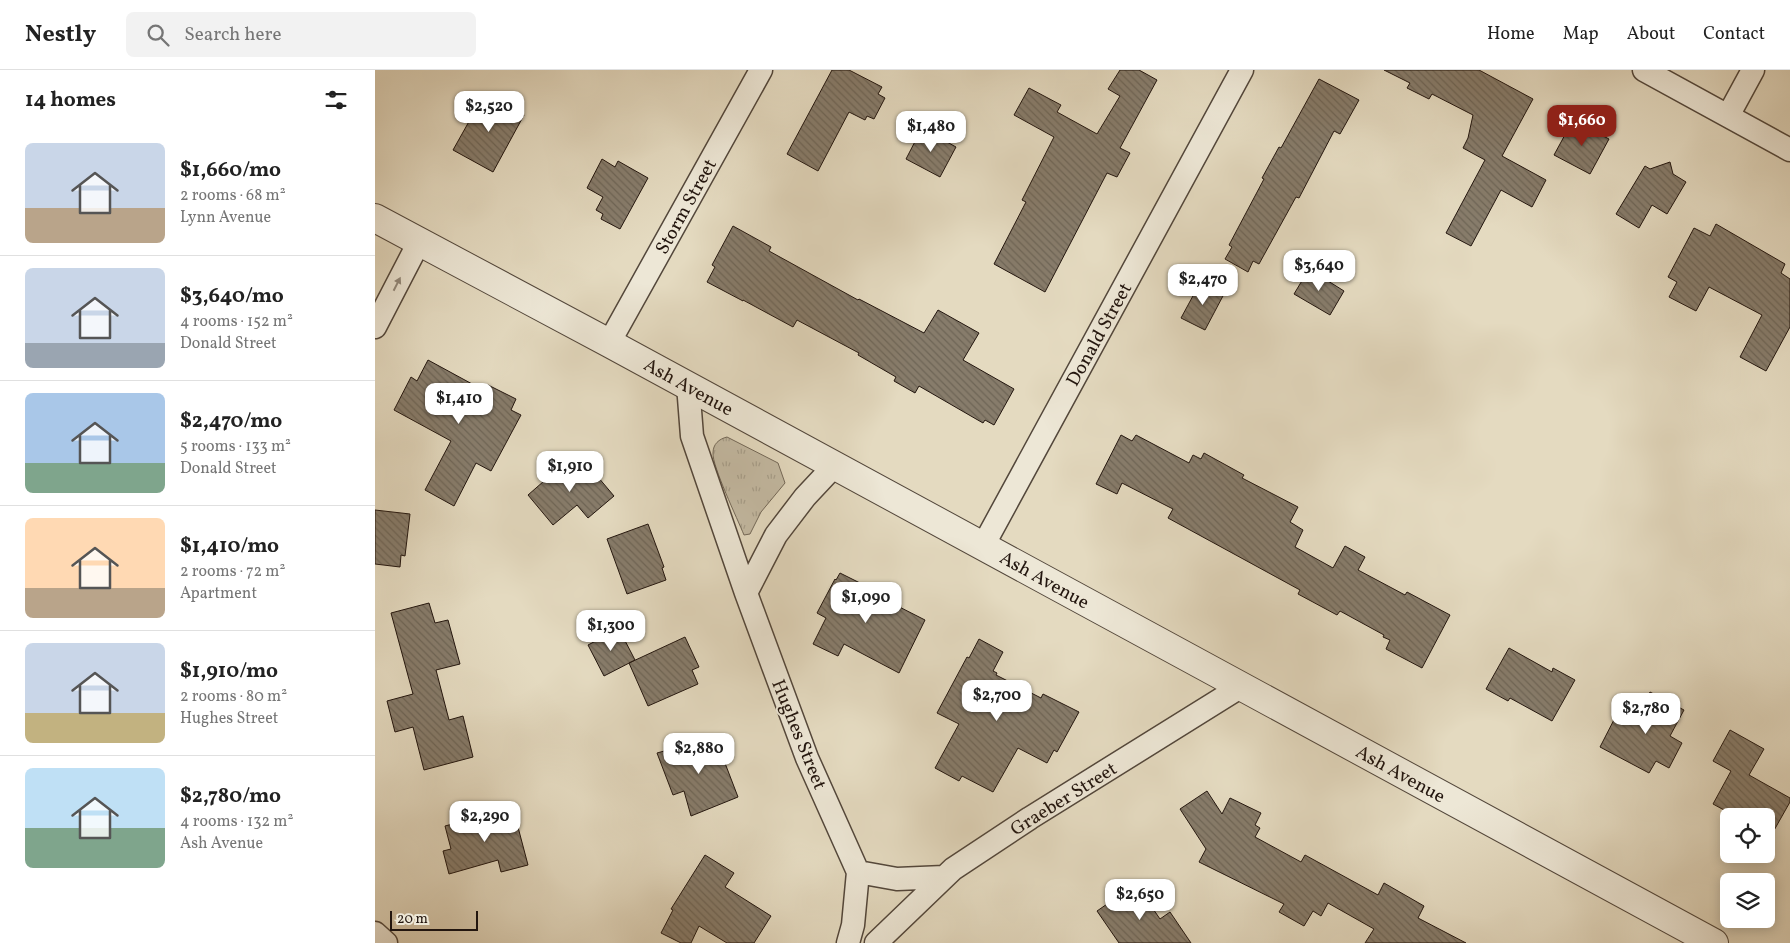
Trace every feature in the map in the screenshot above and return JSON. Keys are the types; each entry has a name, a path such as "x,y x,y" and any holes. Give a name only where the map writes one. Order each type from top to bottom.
{"street":[{"name":"Storm Street","path":"609,343 761,70"},
{"name":"Donald Street","path":"983,546 1242,70"},
{"path":"1644,70 1790,150"},
{"path":"1728,116 1753,70"},
{"name":"Ash Avenue","path":"375,218 688,385 1714,943"},
{"path":"375,327 419,242"},
{"name":"Hughes Street","path":"688,385 692,436 746,593 807,758 859,872"},
{"path":"746,593 776,535 805,497 835,465"},
{"name":"Graeber Street","path":"876,943 953,869 1030,818 1242,686"},
{"path":"848,943 853,926 859,872 897,879 944,878"},
{"path":"375,933 386,943"}],"green space":[{"path":"727,437 778,463 785,483 761,512 750,534 744,535 714,460 713,450 715,445 721,439"}],"building":[{"path":"832,70 849,70 882,87 878,94 885,98 874,119 867,116 865,120 849,112 818,171 787,154"},
{"path":"1120,70 1139,70 1157,80 1120,148 1130,153 1117,177 1107,173 1045,292 994,264 1026,202 1022,200 1054,137 1014,115 1029,88 1061,105 1057,112 1097,134 1120,96 1108,89"},
{"path":"1384,70 1479,70 1533,99 1502,156 1546,180 1532,207 1501,190 1471,246 1446,233 1485,160 1463,148 1468,138 1473,115 1432,94 1429,99 1407,88 1410,83"},
{"path":"1319,79 1359,100 1340,134 1334,131 1299,198 1296,197 1259,264 1253,261 1248,272 1225,259 1232,247 1229,245 1264,179 1262,178"},
{"path":"485,93 524,115 493,172 453,150"},
{"path":"1573,120 1609,139 1590,174 1554,155"},
{"path":"922,128 956,147 940,177 906,159"},
{"path":"602,159 615,167 618,161 648,178 620,229 601,219 603,214 596,210 603,197 587,188"},
{"path":"1670,162 1673,174 1686,182 1667,214 1652,205 1639,228 1616,214 1645,166 1650,169"},
{"path":"1716,224 1785,264 1781,273 1790,279 1790,327 1766,371 1740,357 1762,315 1709,287 1696,311 1669,297 1677,282 1668,277 1694,228 1710,236"},
{"path":"733,226 771,247 769,251 858,300 924,333 938,310 979,333 963,360 1014,389 994,425 985,420 983,423 919,386 915,393 894,381 896,377 858,355 859,353 797,320 793,327 707,282 715,267 712,265"},
{"path":"1309,269 1344,291 1330,315 1294,294"},
{"path":"1201,281 1224,294 1205,330 1181,318"},
{"path":"428,360 485,391 488,385 516,399 511,410 521,415 491,471 476,463 454,506 425,490 451,441 394,410 411,377 417,381"},
{"path":"1121,435 1132,441 1136,435 1189,463 1193,455 1201,459 1204,453 1244,475 1242,478 1298,507 1290,522 1303,530 1295,547 1333,568 1345,546 1365,557 1358,570 1405,595 1407,592 1450,615 1422,668 1386,649 1390,640 1383,637 1384,635 1340,611 1337,615 1298,594 1300,590 1168,518 1173,509 1122,483 1117,494 1096,484"},
{"path":"568,460 583,477 592,470 614,496 588,518 577,505 553,525 528,495"},
{"path":"375,510 410,514 405,556 401,555 400,567 375,564"},
{"path":"648,524 664,567 662,568 666,580 627,594 607,539"},
{"path":"840,573 868,587 866,590 925,620 899,673 844,644 838,656 813,644 826,618 817,613"},
{"path":"429,603 435,623 448,620 460,664 436,670 449,720 463,716 473,757 424,770 413,727 395,732 387,701 413,694 391,613"},
{"path":"619,629 635,660 604,676 588,645"},
{"path":"685,637 699,667 692,670 698,684 648,706 629,663"},
{"path":"979,639 1003,652 993,671 997,673 996,675 1041,698 1043,694 1079,712 1057,752 1054,750 1047,763 1018,748 993,792 962,776 959,781 935,768 959,724 937,713 967,657 969,658"},
{"path":"1509,648 1552,672 1553,668 1575,680 1552,721 1510,698 1508,701 1486,689"},
{"path":"1650,692 1684,710 1670,736 1682,743 1669,768 1656,761 1649,773 1600,747 1619,710 1636,719"},
{"path":"1730,730 1764,749 1749,775 1790,798 1790,802 1775,829 1775,808 1720,808 1713,804 1731,771 1713,761"},
{"path":"715,737 738,797 691,816 684,791 673,795 657,753"},
{"path":"1207,791 1222,814 1230,798 1261,813 1255,825 1260,828 1255,837 1301,862 1305,855 1378,895 1384,883 1424,906 1418,918 1466,943 1365,943 1374,929 1328,903 1321,916 1313,911 1304,926 1279,912 1284,904 1199,862 1206,849 1180,809"},
{"path":"514,812 528,865 501,872 498,860 449,874 443,851 451,849 445,826 494,813 496,817"},
{"path":"705,855 734,873 725,887 771,916 754,943 727,943 699,926 691,943 681,943 661,933 673,910 671,909"},
{"path":"1136,884 1160,919 1170,912 1191,943 1119,943 1097,911"}]}
